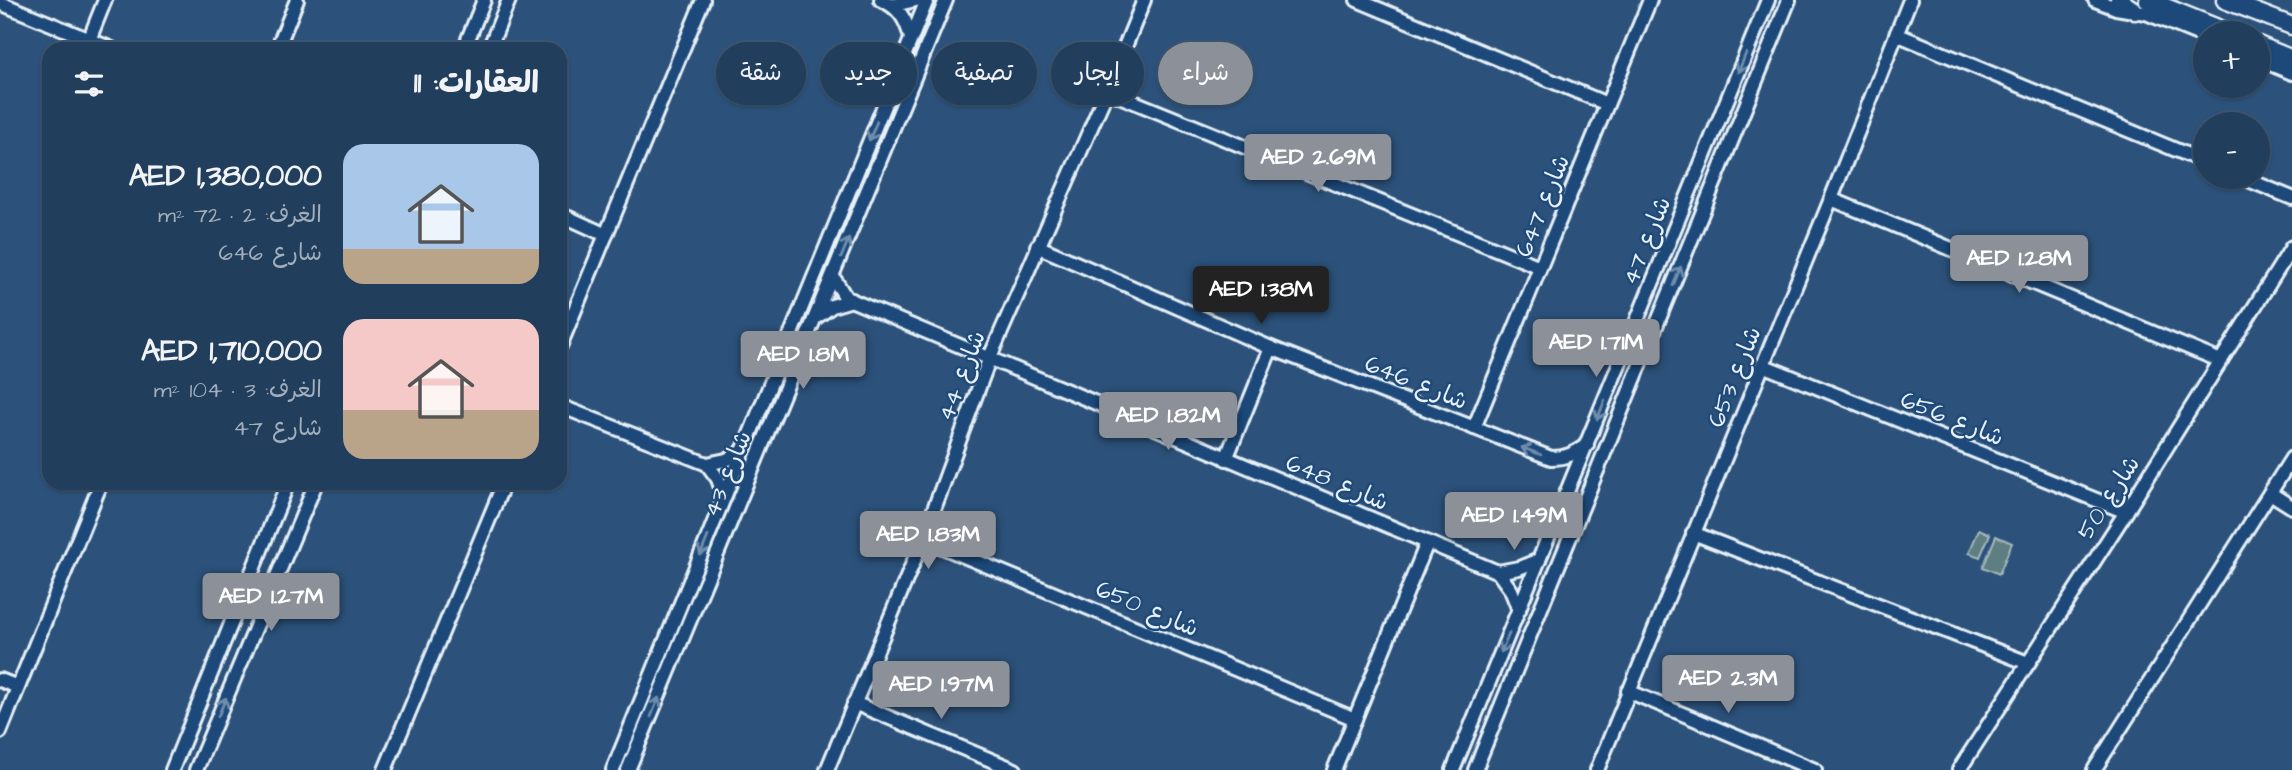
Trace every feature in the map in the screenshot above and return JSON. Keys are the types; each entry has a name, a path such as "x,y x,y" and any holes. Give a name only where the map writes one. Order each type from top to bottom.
{"main road":[{"path":"2119,0 2135,11"},
{"path":"2148,0 2200,21"},
{"path":"2225,0 2292,26"},
{"path":"2270,50 2292,59"}],"street":[{"path":"89,40 105,0"},
{"path":"280,42 297,0"},
{"path":"467,42 484,0"},
{"path":"492,42 509,0"},
{"path":"567,329 703,0"},
{"path":"881,0 894,5 905,20 911,38"},
{"path":"894,5 916,0"},
{"name":"شارع 43","path":"612,770 927,0"},
{"name":"شارع 43","path":"628,770 946,0"},
{"name":"شارع 44","path":"1127,42 1144,0"},
{"path":"1357,0 1607,104"},
{"name":"شارع 647","path":"1474,428 1650,0"},
{"name":"شارع 47","path":"1475,770 1789,0"},
{"name":"شارع 653","path":"1597,770 1910,0"},
{"path":"2095,0 2158,18 2193,32"},
{"name":"شارع 47","path":"1453,770 1766,2"},
{"path":"0,4 94,42"},
{"path":"1896,34 2193,157"},
{"path":"2270,64 2292,73"},
{"name":"شارع 44","path":"827,770 923,539 990,357 1101,105"},
{"path":"1141,105 1540,267"},
{"path":"2270,189 2292,198"},
{"path":"1831,199 2221,361"},
{"path":"567,218 606,235"},
{"name":"شارع 646","path":"1037,246 1271,348 1551,458 1573,455 1587,445"},
{"name":"شارع 50","path":"1959,770 2126,512 2292,247"},
{"name":"شارع 648","path":"833,277 846,298 1498,572"},
{"path":"816,317 832,306 852,300"},
{"path":"1226,459 1271,348"},
{"name":"شارع 656","path":"1762,365 2126,512"},
{"path":"567,409 707,464 718,479 724,496"},
{"path":"707,464 726,460 742,452"},
{"path":"2094,770 2292,458"},
{"path":"0,732 98,490"},
{"path":"172,770 283,490"},
{"path":"196,770 313,490"},
{"path":"385,770 500,490"},
{"path":"2270,493 2292,507"},
{"path":"1693,533 2028,663"},
{"name":"شارع 650","path":"923,539 1355,719"},
{"path":"1334,770 1427,543"},
{"path":"1519,610 1511,590 1498,572 1539,560"},
{"path":"0,680 18,687"},
{"path":"1628,691 1815,770"},
{"path":"854,703 1015,770"}],"green space":[{"path":"1979,529 1990,534 1980,557 1969,553"},
{"path":"1996,536 2012,543 1999,574 1983,567"}]}
